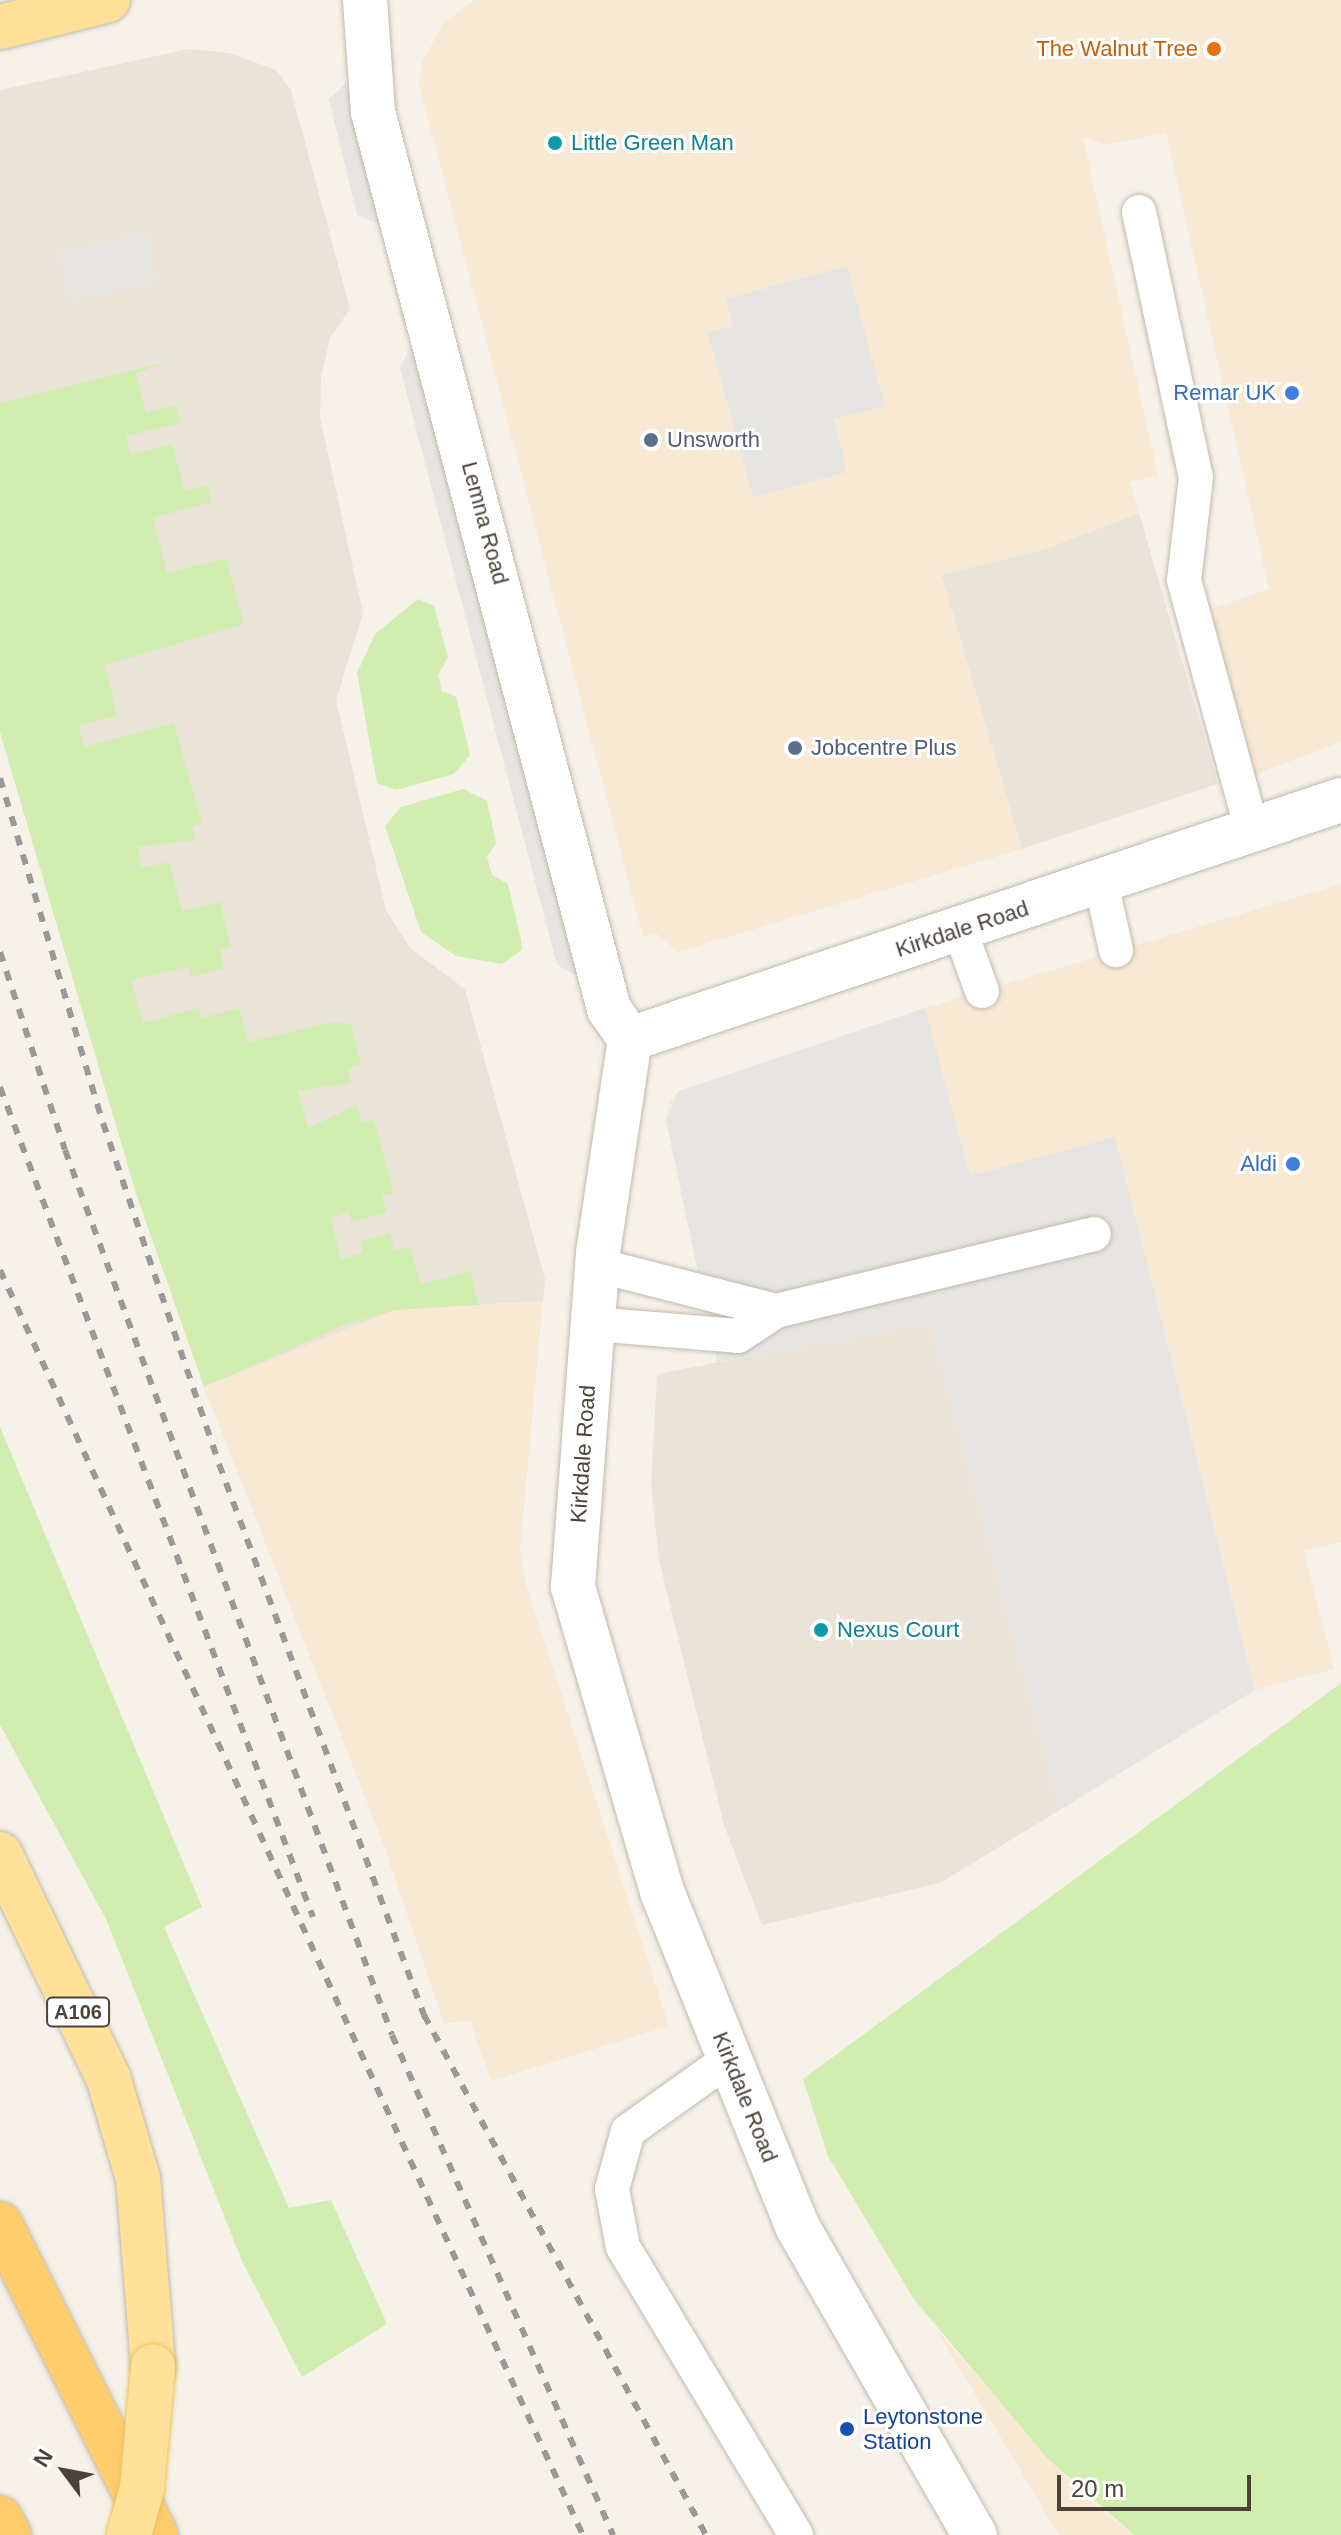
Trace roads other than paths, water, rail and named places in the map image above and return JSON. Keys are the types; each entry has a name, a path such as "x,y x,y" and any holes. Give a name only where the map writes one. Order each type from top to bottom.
{"highway":[{"path":"0,2224 156,2535"},
{"path":"0,2518 9,2535"}],"main road":[{"path":"0,27 108,0"},
{"name":"A106","path":"0,1854 108,2077 134,2164 150,2268 153,2366 142,2488 129,2535"}],"street":[{"name":"Lemna Road","path":"365,0 373,112 609,1009 630,1039"},
{"name":"Kirkdale Road","path":"975,2535 797,2226 663,1894 573,1587 597,1265 630,1039 1101,882 1251,826 1341,800"}],"lane":[{"path":"1139,212 1196,477 1184,580 1251,826"},
{"path":"1101,882 1116,950"},
{"path":"960,930 982,991"},
{"path":"593,1324 738,1336 776,1311 1094,1234"},
{"path":"597,1265 776,1311"},
{"path":"729,2059 628,2131 612,2189 623,2247 796,2535"}],"railway":[{"path":"0,778 103,1123 219,1464 424,2015 706,2535"},
{"path":"0,952 65,1150 392,2035 613,2535"},
{"path":"0,1087 313,1917"},
{"path":"0,1270 583,2535"}],"place":[{"name":"The Walnut Tree","path":"1214,49"},
{"name":"Little Green Man","path":"555,143"},
{"name":"Remar UK","path":"1292,393"},
{"name":"Unsworth","path":"651,440"},
{"name":"Jobcentre Plus","path":"795,748"},
{"name":"Aldi","path":"1293,1164"},
{"name":"Nexus Court","path":"821,1630"},
{"name":"Leytonstone Station","path":"847,2429"}]}
